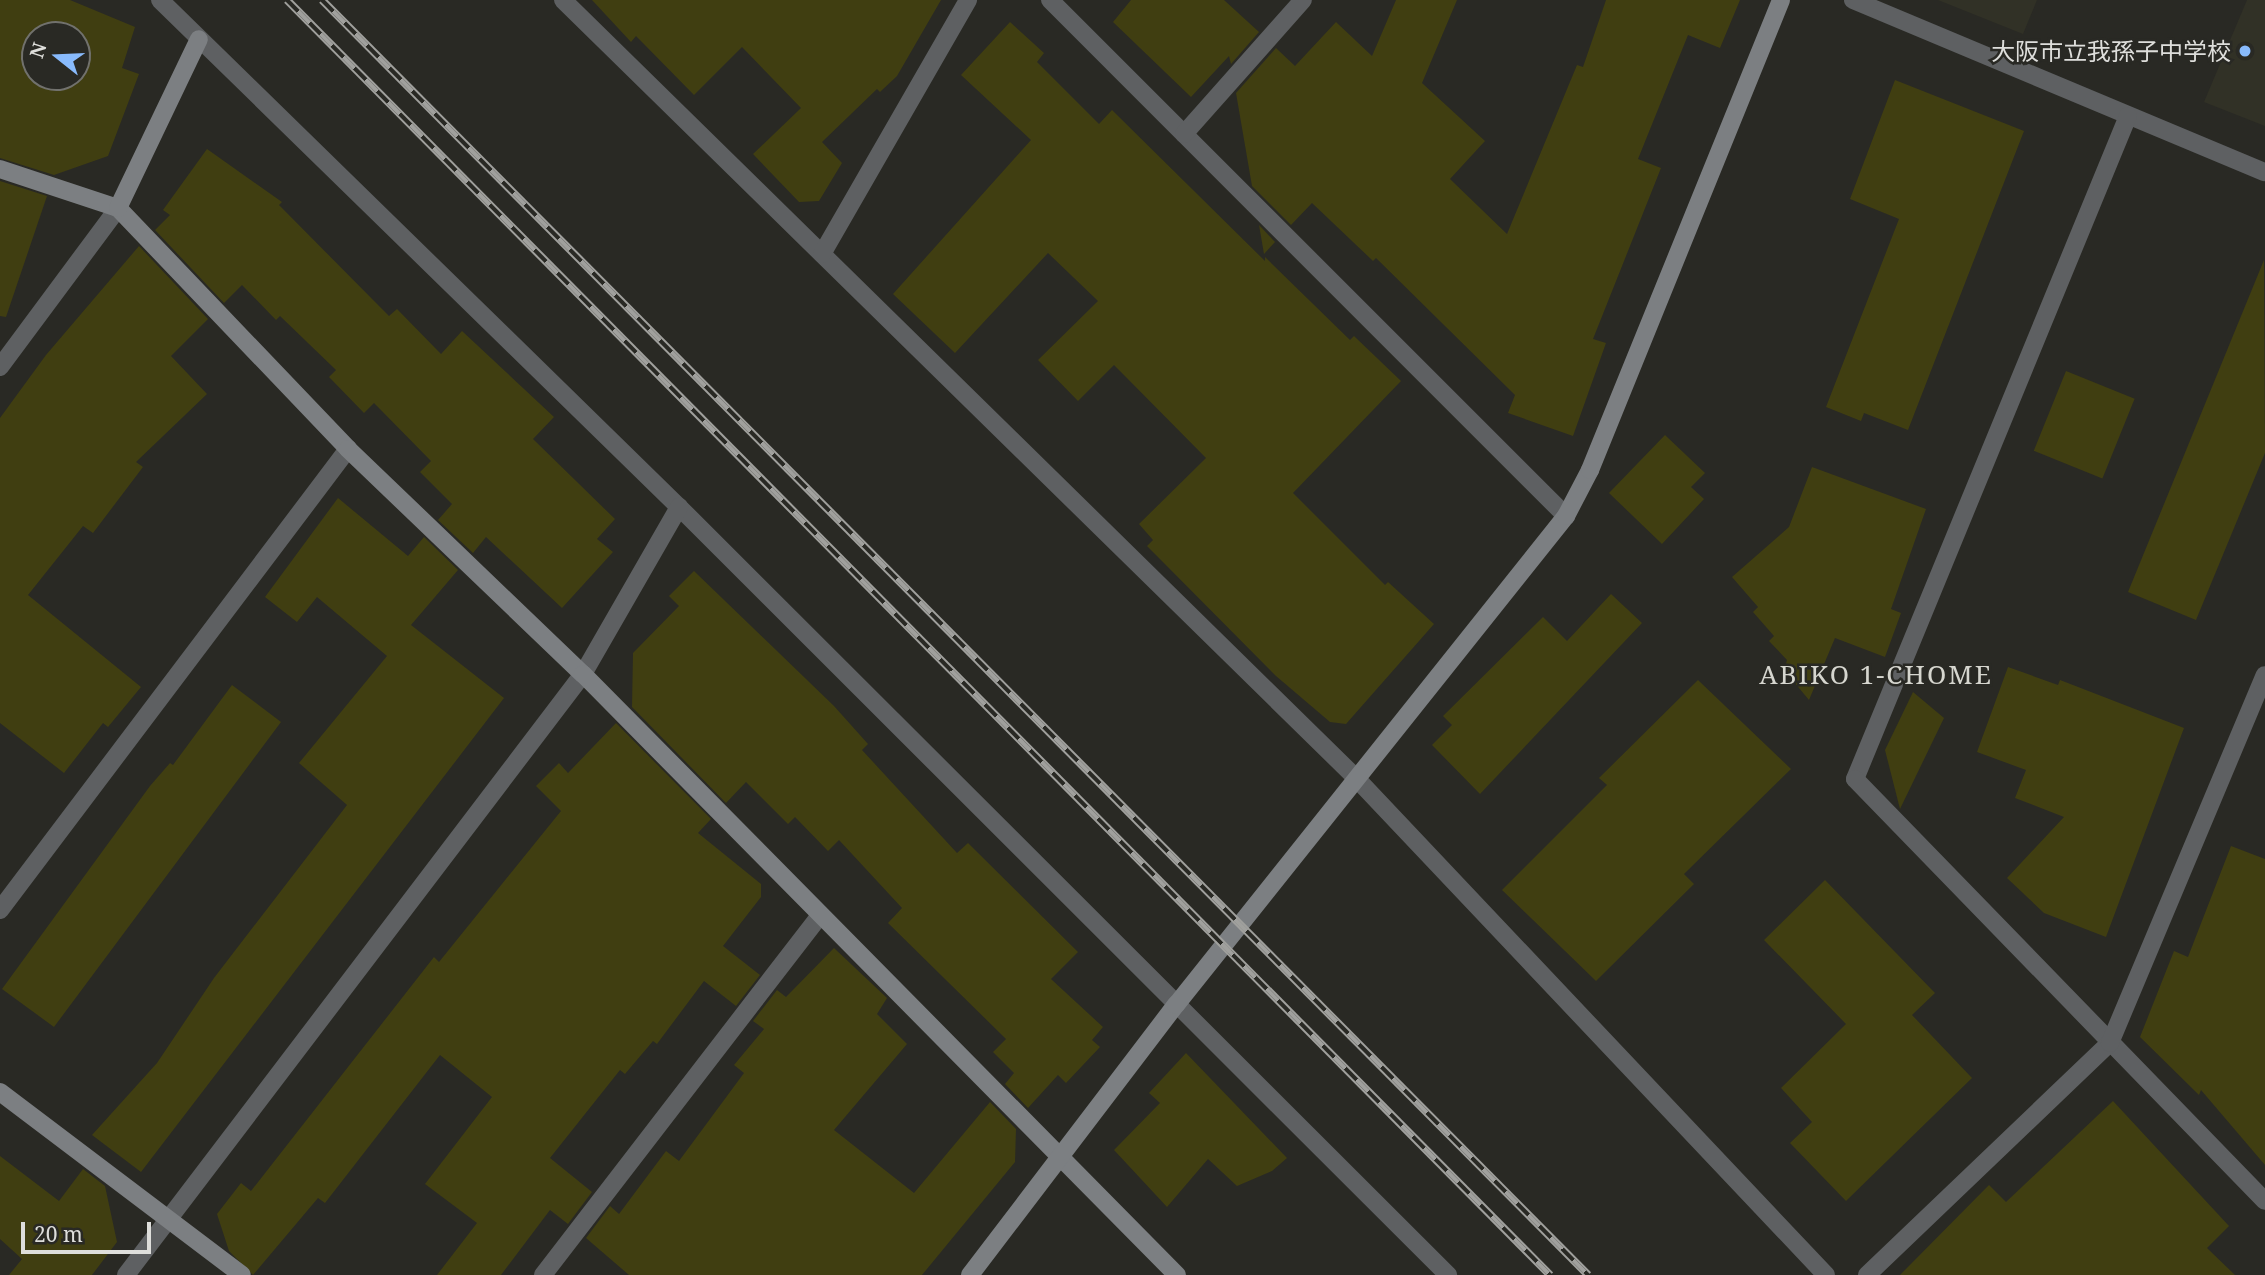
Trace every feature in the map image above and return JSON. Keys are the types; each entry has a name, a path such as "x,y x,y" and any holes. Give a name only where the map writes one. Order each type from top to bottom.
{"street":[{"path":"160,0 679,507 1448,1275"},
{"path":"563,0 1356,778 1826,1275"},
{"path":"822,254 968,0"},
{"path":"1050,0 1566,516"},
{"path":"1184,134 1303,0"},
{"path":"970,1275 1176,1005 1566,516 1590,470 1781,0"},
{"path":"1853,0 2265,172"},
{"path":"0,367 118,208 199,40"},
{"path":"2128,116 1855,779 2265,1201"},
{"path":"0,169 118,208 348,449 583,674 819,916 1061,1154 1177,1275"},
{"path":"0,910 348,449"},
{"path":"127,1275 583,674 679,507"},
{"path":"1867,1275 2110,1043 2265,675"},
{"path":"543,1275 819,916"},
{"path":"0,1092 242,1275"}],"shaded area":[{"name":"大阪市立我孫子中学校","path":"1938,0 2037,0 2023,34"},
{"name":"大阪市立我孫子中学校","path":"2247,0 2265,0 2265,126 2204,102"}],"building":[{"path":"0,0 70,0 135,27 122,68 139,74 108,156 54,175 0,158"},
{"path":"592,0 941,0 897,76 880,92 877,89 822,142 842,163 819,201 799,202 753,154 801,108 742,47 694,95 636,36 631,42"},
{"path":"1131,0 1224,0 1259,32 1231,64 1229,56 1191,97 1113,22"},
{"path":"1396,0 1457,0 1422,83 1485,141 1450,179 1507,234 1577,65 1583,67 1606,0 1740,0 1720,48 1688,35 1638,159 1661,168 1593,339 1606,343 1573,436 1508,413 1515,395 1376,258 1373,261 1312,203 1291,225 1252,186 1236,93 1276,48 1295,66 1336,22 1372,56"},
{"path":"1010,22 1044,53 1037,62 1099,124 1112,110 1265,261 1265,257 1350,340 1354,336 1401,381 1293,493 1385,585 1388,582 1434,624 1346,724 1330,722 1276,676 1147,546 1153,540 1139,524 1206,458 1114,365 1078,401 1038,360 1098,301 1048,253 955,353 893,294 1031,140 961,75"},
{"path":"1895,80 2024,131 1908,430 1864,413 1861,421 1826,407 1899,219 1850,199"},
{"path":"207,149 282,202 279,205 389,316 397,309 441,354 462,331 554,417 533,439 615,519 597,539 613,552 562,608 486,537 473,553 438,520 452,504 420,472 431,461 374,403 364,413 329,377 336,370 280,316 276,320 242,285 224,303 155,230 170,215 163,210"},
{"path":"0,181 47,196 6,317 0,316"},
{"path":"1259,225 1275,242 1264,254"},
{"path":"139,246 208,319 171,356 207,394 136,462 143,467 93,533 83,526 28,595 141,687 108,727 103,723 64,773 0,723 0,418 46,355"},
{"path":"2264,260 2265,453 2196,620 2128,592"},
{"path":"2066,371 2135,399 2102,478 2034,451"},
{"path":"1665,435 1705,473 1691,487 1704,499 1662,544 1609,493"},
{"path":"1812,467 1926,509 1891,609 1901,613 1885,657 1835,638 1809,700 1784,670 1787,660 1769,641 1774,636 1753,612 1758,607 1732,577 1789,527"},
{"path":"338,498 408,556 424,537 458,570 411,625 504,698 141,1172 92,1135 157,1063 214,978 347,805 299,763 387,656 317,597 297,622 265,597"},
{"path":"694,571 834,706 868,744 862,750 957,853 968,843 1078,952 1051,979 1103,1027 1092,1040 1100,1047 1066,1083 1058,1075 1028,1108 1005,1084 1014,1073 993,1052 1006,1039 888,923 902,908 839,840 828,851 795,817 788,824 746,782 726,803 632,707 633,653 679,606 669,596"},
{"path":"1611,594 1642,623 1480,794 1432,745 1452,725 1443,716 1543,617 1567,641"},
{"path":"2008,667 2058,685 2060,680 2184,728 2106,937 2044,913 2007,878 2064,817 2015,798 2026,770 1977,752"},
{"path":"1698,680 1791,769 1684,874 1694,884 1596,981 1502,890 1607,785 1599,778"},
{"path":"232,685 281,722 54,1027 2,989 150,786 170,763 173,765"},
{"path":"1913,692 1944,718 1900,809 1885,750"},
{"path":"616,723 711,819 698,833 761,884 761,897 723,946 760,975 736,1006 704,981 657,1044 653,1041 625,1074 620,1070 550,1158 592,1192 568,1224 550,1210 501,1275 437,1275 477,1223 425,1184 492,1097 440,1055 325,1203 318,1198 253,1275 229,1251 217,1214 241,1183 251,1191 434,957 439,962 561,811 536,786 559,763 568,773"},
{"path":"2231,846 2265,859 2265,1165 2201,1090 2199,1095 2140,1037 2174,951 2188,957"},
{"path":"1825,880 1935,993 1912,1015 1972,1078 1846,1201 1790,1143 1812,1122 1781,1088 1846,1024 1764,940"},
{"path":"834,948 887,998 877,1014 907,1044 834,1130 914,1193 990,1102 1016,1129 1015,1162 922,1275 629,1275 586,1238 610,1206 619,1214 666,1151 679,1161 744,1073 734,1065 764,1029 753,1021 777,990 786,997"},
{"path":"1186,1053 1287,1158 1272,1171 1237,1186 1208,1159 1167,1207 1114,1150 1160,1103 1149,1093"},
{"path":"2113,1101 2229,1226 2207,1248 2235,1275 1900,1275 1989,1185 2006,1202"},
{"path":"0,1156 59,1201 83,1169 105,1186 117,1242 92,1275 9,1275 22,1259 0,1239"}],"railway":[{"path":"287,0 1550,1275"},
{"path":"322,0 1588,1275"}],"place":[{"name":"大阪市立我孫子中学校","path":"2245,51"}],"district":[{"name":"ABIKO 1-CHOME","path":"1876,675"}]}
